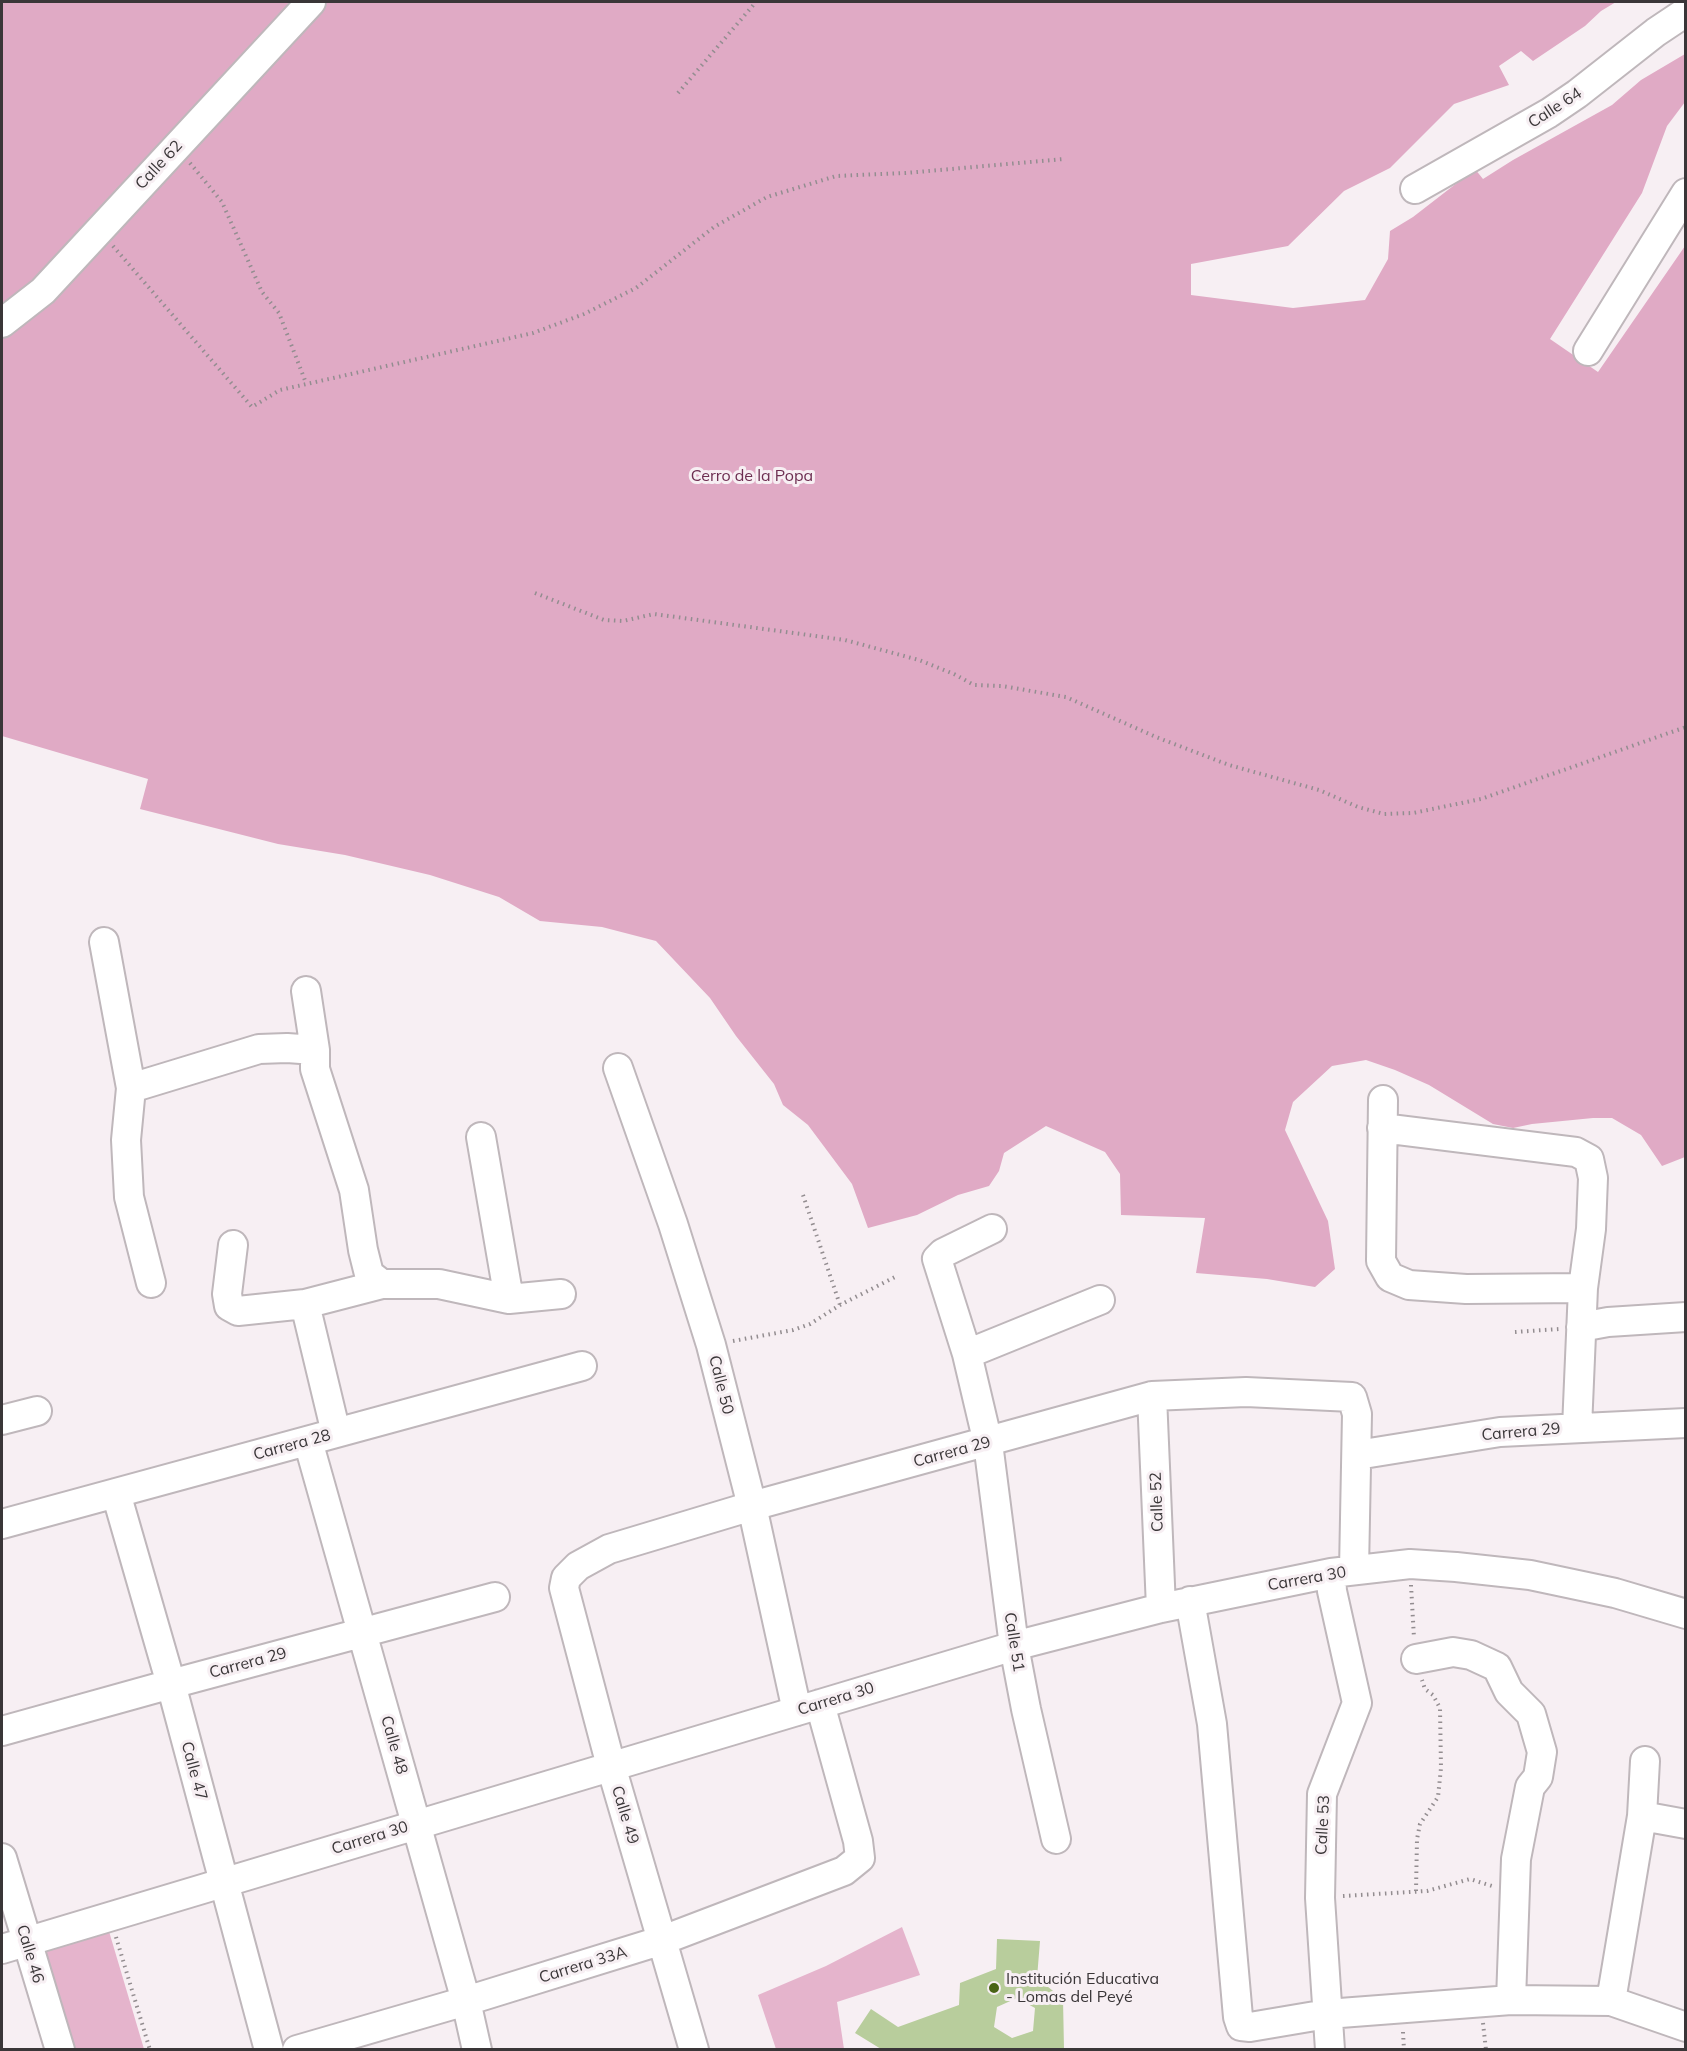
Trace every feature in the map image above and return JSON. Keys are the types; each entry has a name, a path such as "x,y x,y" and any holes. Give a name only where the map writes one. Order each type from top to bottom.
{"street":[{"name":"Calle 62","path":"2,323 42,291 311,2"},
{"name":"Calle 64","path":"1415,189 1549,114 1656,32 1686,12"},
{"path":"1588,351 1686,193"},
{"path":"104,942 131,1088 126,1140 129,1197 151,1283"},
{"path":"306,991 315,1050 315,1069 354,1190 369,1274 382,1284"},
{"path":"131,1088 259,1049 315,1050"},
{"name":"Calle 50","path":"618,1068 676,1234 711,1345 752,1506 809,1707 858,1841 860,1858"},
{"path":"1383,1100 1381,1261 1390,1277 1409,1285 1466,1289 1583,1288"},
{"path":"1382,1128 1576,1152 1589,1159 1593,1178 1591,1229 1583,1288 1577,1428"},
{"path":"481,1137 509,1299"},
{"name":"Calle 51","path":"992,1229 943,1253 938,1259 967,1354 988,1443 1014,1646 1056,1839"},
{"path":"232,1245 227,1294 229,1306 238,1311 305,1304 382,1284 439,1284 509,1299 561,1294"},
{"path":"967,1354 1100,1300"},
{"path":"305,1304 336,1433"},
{"path":"1581,1327 1608,1322 1686,1317"},
{"name":"Carrera 28","path":"2,1524 582,1366"},
{"name":"Carrera 29","path":"566,1578 578,1566 609,1549 752,1506 988,1443 1152,1396 1245,1392 1352,1397"},
{"name":"Calle 52","path":"1152,1396 1161,1608"},
{"name":"Calle 53","path":"1330,2049 1320,1898 1322,1794 1357,1703 1332,1591 1343,1572 1357,1455 1357,1414 1352,1397"},
{"path":"2,1420 37,1411"},
{"name":"Carrera 29","path":"1357,1455 1500,1432 1686,1423"},
{"name":"Calle 48","path":"308,1441 466,2001 477,2049"},
{"name":"Calle 47","path":"116,1493 171,1684 269,2049"},
{"name":"Carrera 30","path":"14,1945 1014,1646 1190,1601 1343,1572 1410,1564 1530,1575 1615,1593 1686,1614"},
{"name":"Calle 49","path":"566,1578 564,1588 611,1766 694,2049"},
{"name":"Carrera 29","path":"2,1731 495,1597"},
{"path":"1190,1601 1212,1724 1238,2017 1241,2026 1250,2027 1327,2014 1511,2000 1611,2001 1686,2027"},
{"path":"1416,1659 1453,1652 1471,1655 1497,1667 1509,1692 1531,1714 1542,1752 1538,1777 1530,1787 1516,1859 1511,2000"},
{"path":"1611,2001 1642,1816 1645,1761"},
{"path":"1642,1816 1686,1824"},
{"name":"Calle 46","path":"2,1858 14,1945 60,2049"},
{"name":"Carrera 33A","path":"297,2049 466,2001 663,1940 844,1870 860,1858"}],"path":[{"path":"678,93 756,2"},
{"path":"176,146 222,202 262,292 279,312 306,383"},
{"path":"99,230 252,407 280,390 533,333 584,314 636,288 714,227 767,197 836,176 906,173 1064,159"},
{"path":"535,593 604,620 623,621 654,615 844,640 919,660 954,674 974,686 1002,686 1066,697 1156,737 1229,765 1319,790 1358,807 1384,814 1413,813 1481,799 1686,727"},
{"path":"803,1195 840,1305"},
{"path":"711,1345 793,1330 810,1324 840,1305 897,1276"},
{"path":"1515,1332 1581,1327"},
{"path":"1410,1564 1416,1659 1425,1689 1433,1695 1440,1707 1441,1736 1438,1797 1420,1824 1417,1839 1416,1891"},
{"path":"1320,1898 1416,1891 1470,1879 1515,1894"},
{"path":"110,1916 150,2049"}],"shaded area":[{"path":"902,1927 920,1975 837,2002 844,2049 776,2049 758,1995 826,1966"},
{"path":"108,1928 144,2049 71,2049 41,1948"}],"green space":[{"name":"Cerro de la Popa","path":"2,2 1616,2 1533,61 1521,51 1499,66 1509,85 1454,104 1390,168 1344,191 1288,246 1191,264 1191,295 1293,308 1365,300 1388,259 1390,231 1413,217 1475,169 1483,179 1612,105 1641,80 1685,54 1685,102 1667,126 1642,193 1550,339 1598,372 1685,246 1685,1157 1662,1166 1641,1135 1612,1118 1532,1124 1513,1128 1493,1124 1429,1085 1366,1060 1332,1066 1293,1102 1285,1130 1328,1221 1335,1269 1315,1287 1267,1279 1196,1273 1205,1218 1121,1215 1120,1174 1105,1152 1046,1126 1004,1153 999,1171 989,1186 958,1195 917,1215 868,1228 852,1184 808,1125 783,1105 774,1084 736,1036 710,998 656,941 602,927 540,921 499,897 430,875 345,855 278,844 140,809 148,779 2,736"}],"building":[{"path":"997,1939 1040,1941 1037,1978 1063,1999 1064,2049 881,2049 855,2033 871,2009 898,2027 959,2005 960,1983 996,1969","holes":["1017,1998 1035,2008 1033,2031 1012,2038 994,2027 997,2007"]}],"place":[{"name":"Institución Educativa - Lomas del Peyé","path":"994,1988"}]}
